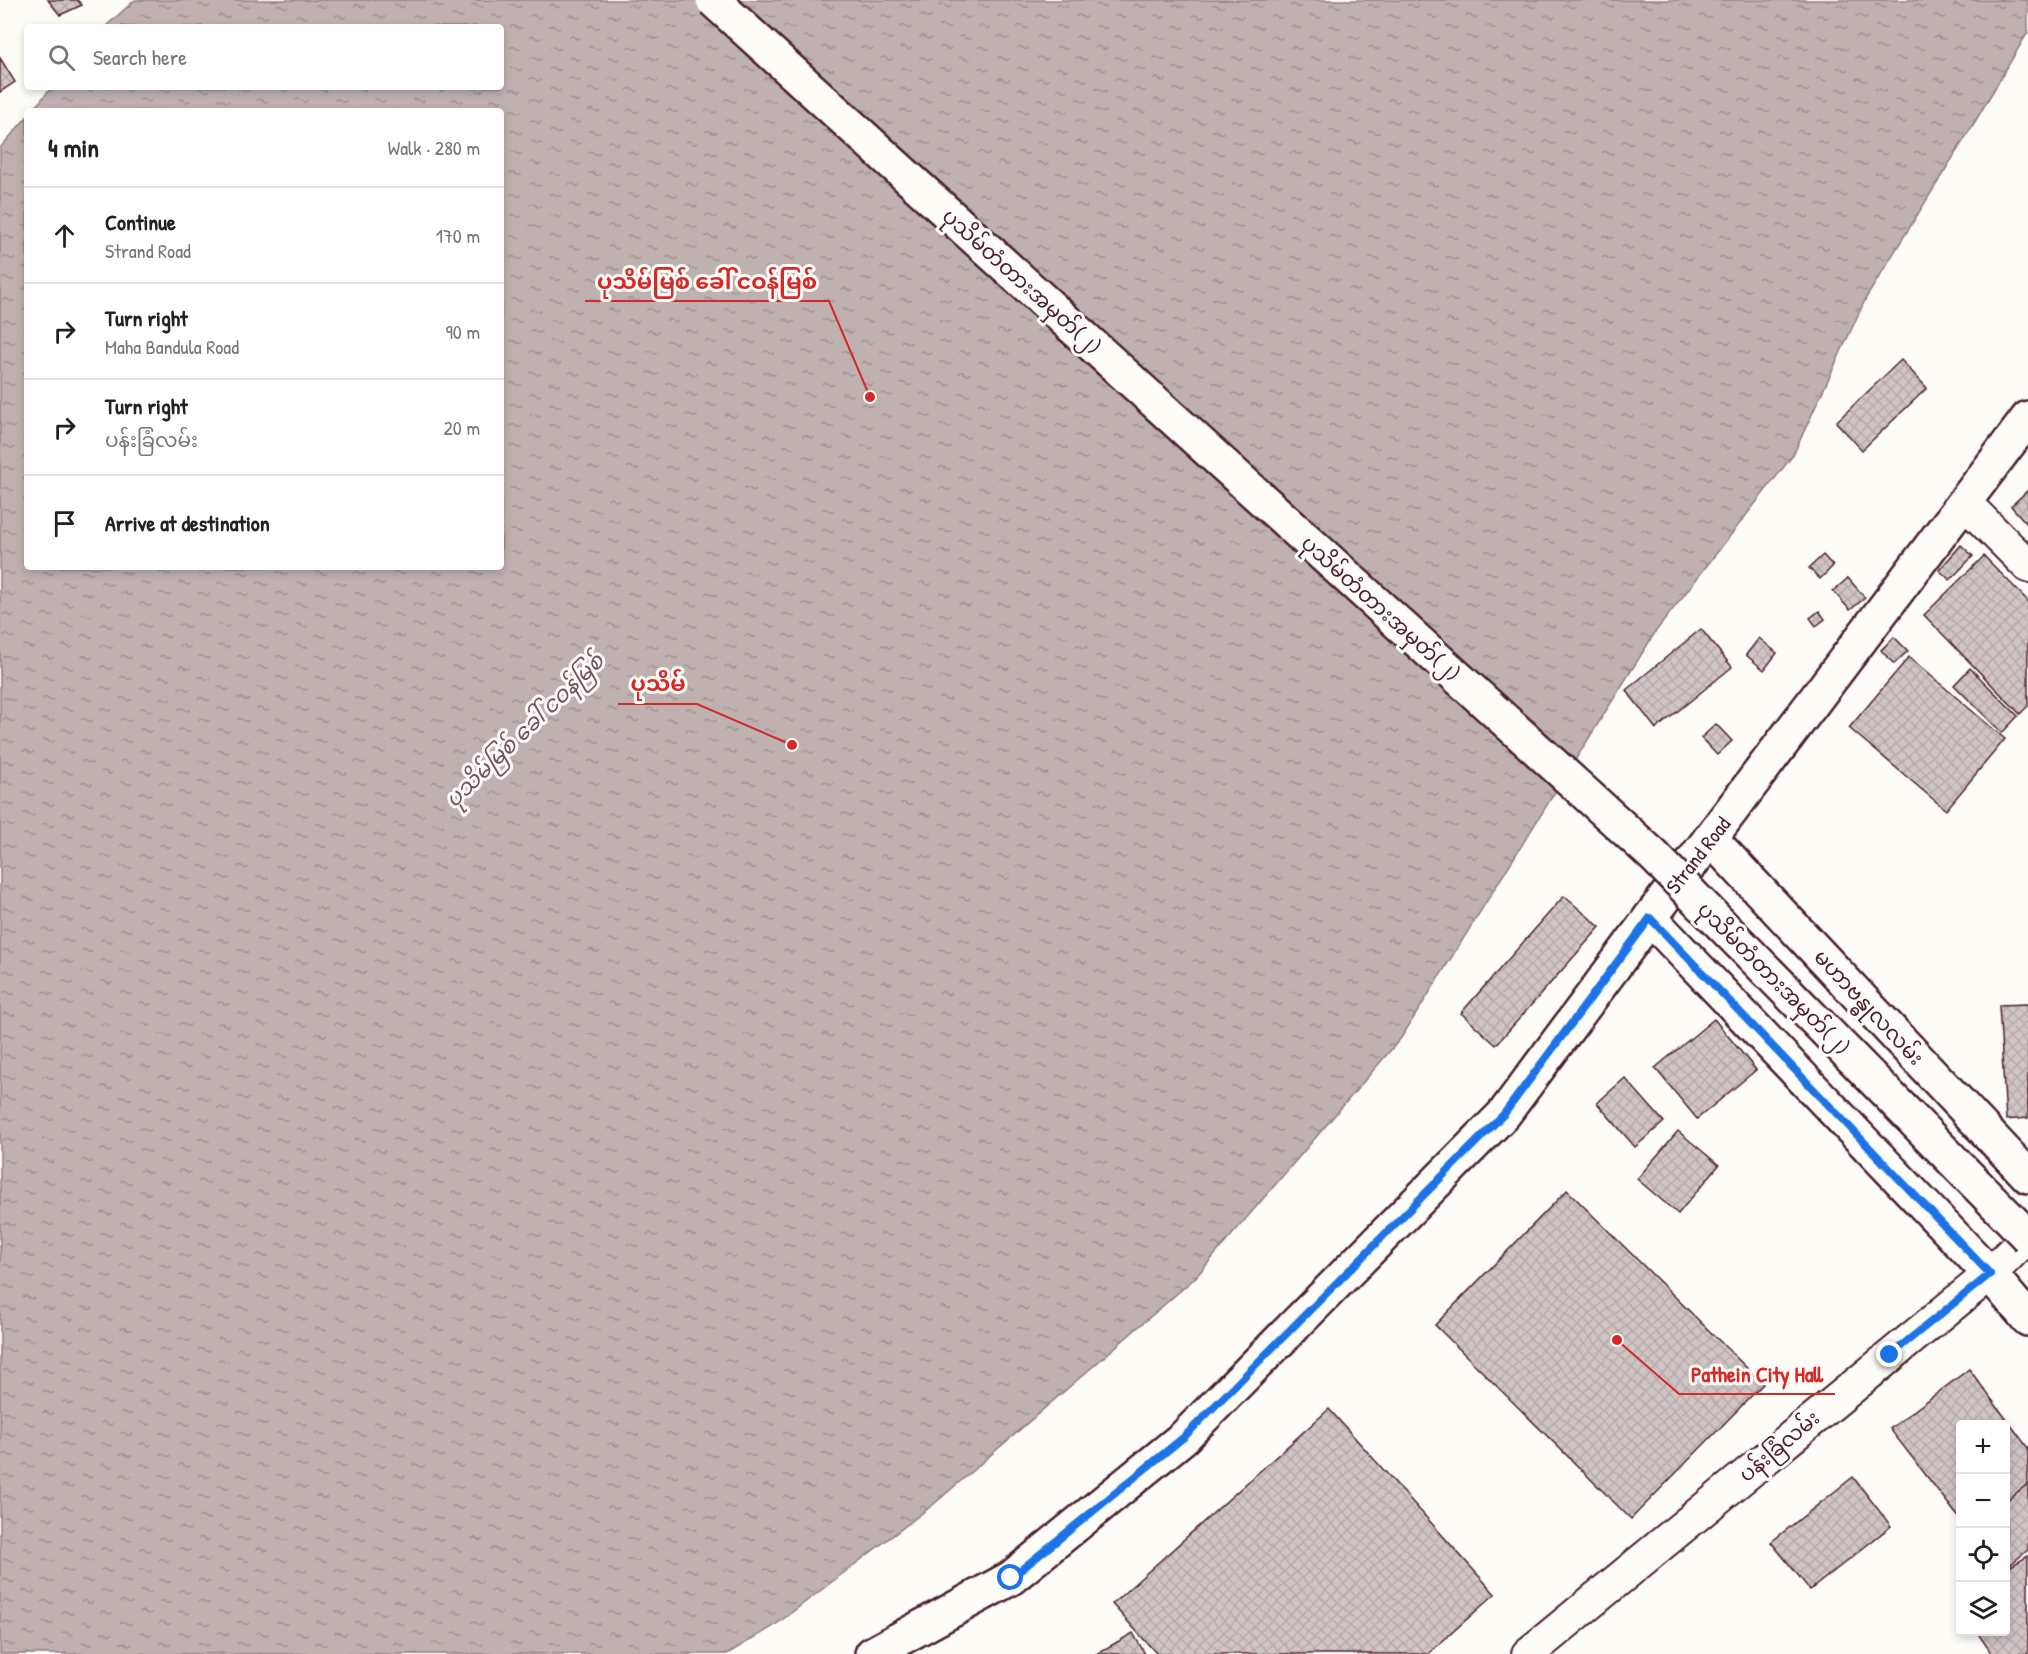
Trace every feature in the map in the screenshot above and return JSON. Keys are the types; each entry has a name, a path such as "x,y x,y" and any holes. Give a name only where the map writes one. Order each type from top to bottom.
{"street":[{"name":"ပုသိမ်တံတားအမှတ်(၂)","path":"714,0 1653,855 2028,1237"},
{"name":"Strand Road","path":"872,1654 1011,1578 1184,1437 1504,1114 2028,418"},
{"path":"1964,502 2028,567"},
{"name":"မဟာဗန္ဓုလလမ်း","path":"1711,839 2028,1176"},
{"path":"1650,918 1990,1274 2028,1318"},
{"name":"ပန်းခြံလမ်း","path":"1528,1654 1990,1274 2028,1237"}],"water":[{"path":"135,0 2028,0 2028,32 1866,298 1793,455 1656,631 1401,1038 1195,1278 934,1504 774,1626 727,1654 0,1654 0,148 24,120 24,570 504,570 504,108 34,108 50,90 504,90 504,24 108,24"}],"building":[{"path":"48,0 77,0 82,5 60,15"},
{"path":"0,58 15,82 0,92"},
{"path":"1901,360 1927,388 1862,450 1836,422"},
{"path":"2028,490 2028,525 2011,506"},
{"path":"1961,545 1973,556 1950,580 1939,570"},
{"path":"1823,555 1833,566 1820,579 1809,568"},
{"path":"1984,556 2028,601 2028,706 2020,714 1924,615"},
{"path":"1848,578 1865,598 1850,610 1833,591"},
{"path":"1819,611 1825,619 1816,626 1810,618"},
{"path":"1701,629 1732,667 1656,729 1626,690"},
{"path":"1894,637 1908,651 1894,664 1881,650"},
{"path":"1759,638 1777,653 1764,670 1746,655"},
{"path":"1909,657 2005,739 1946,810 1849,728"},
{"path":"1970,668 2018,716 2002,733 1954,685"},
{"path":"1716,724 1732,741 1717,755 1701,738"},
{"path":"1564,896 1600,927 1496,1045 1461,1013"},
{"path":"2028,1004 2028,1118 2006,1120 1999,1005"},
{"path":"1714,1019 1756,1070 1697,1119 1655,1068"},
{"path":"1625,1078 1664,1122 1635,1147 1597,1103"},
{"path":"1678,1131 1719,1165 1678,1214 1637,1179"},
{"path":"1567,1190 1763,1384 1631,1519 1435,1325"},
{"path":"1969,1369 2007,1420 1956,1420 1956,1514 1890,1429"},
{"path":"1329,1409 1495,1594 1428,1654 1157,1654 1112,1604"},
{"path":"2010,1424 2028,1448 2028,1484 2010,1498"},
{"path":"1853,1477 1891,1526 1810,1590 1771,1542"},
{"path":"2028,1484 2028,1550 2010,1565 2010,1528 2010,1498"},
{"path":"2028,1556 2028,1654 1992,1654 1980,1636 2010,1636 2010,1567"},
{"path":"1133,1633 1145,1654 1096,1654"}],"place":[{"name":"ပုသိမ်မြစ် ခေါ် ငဝန်မြစ်","path":"870,397"},
{"name":"ပုသိမ်","path":"792,745"},
{"name":"Pathein City Hall","path":"1617,1340"}],"route":[{"path":"1011,1578 1184,1437 1504,1114 1650,918 1990,1274 1890,1355"}]}
